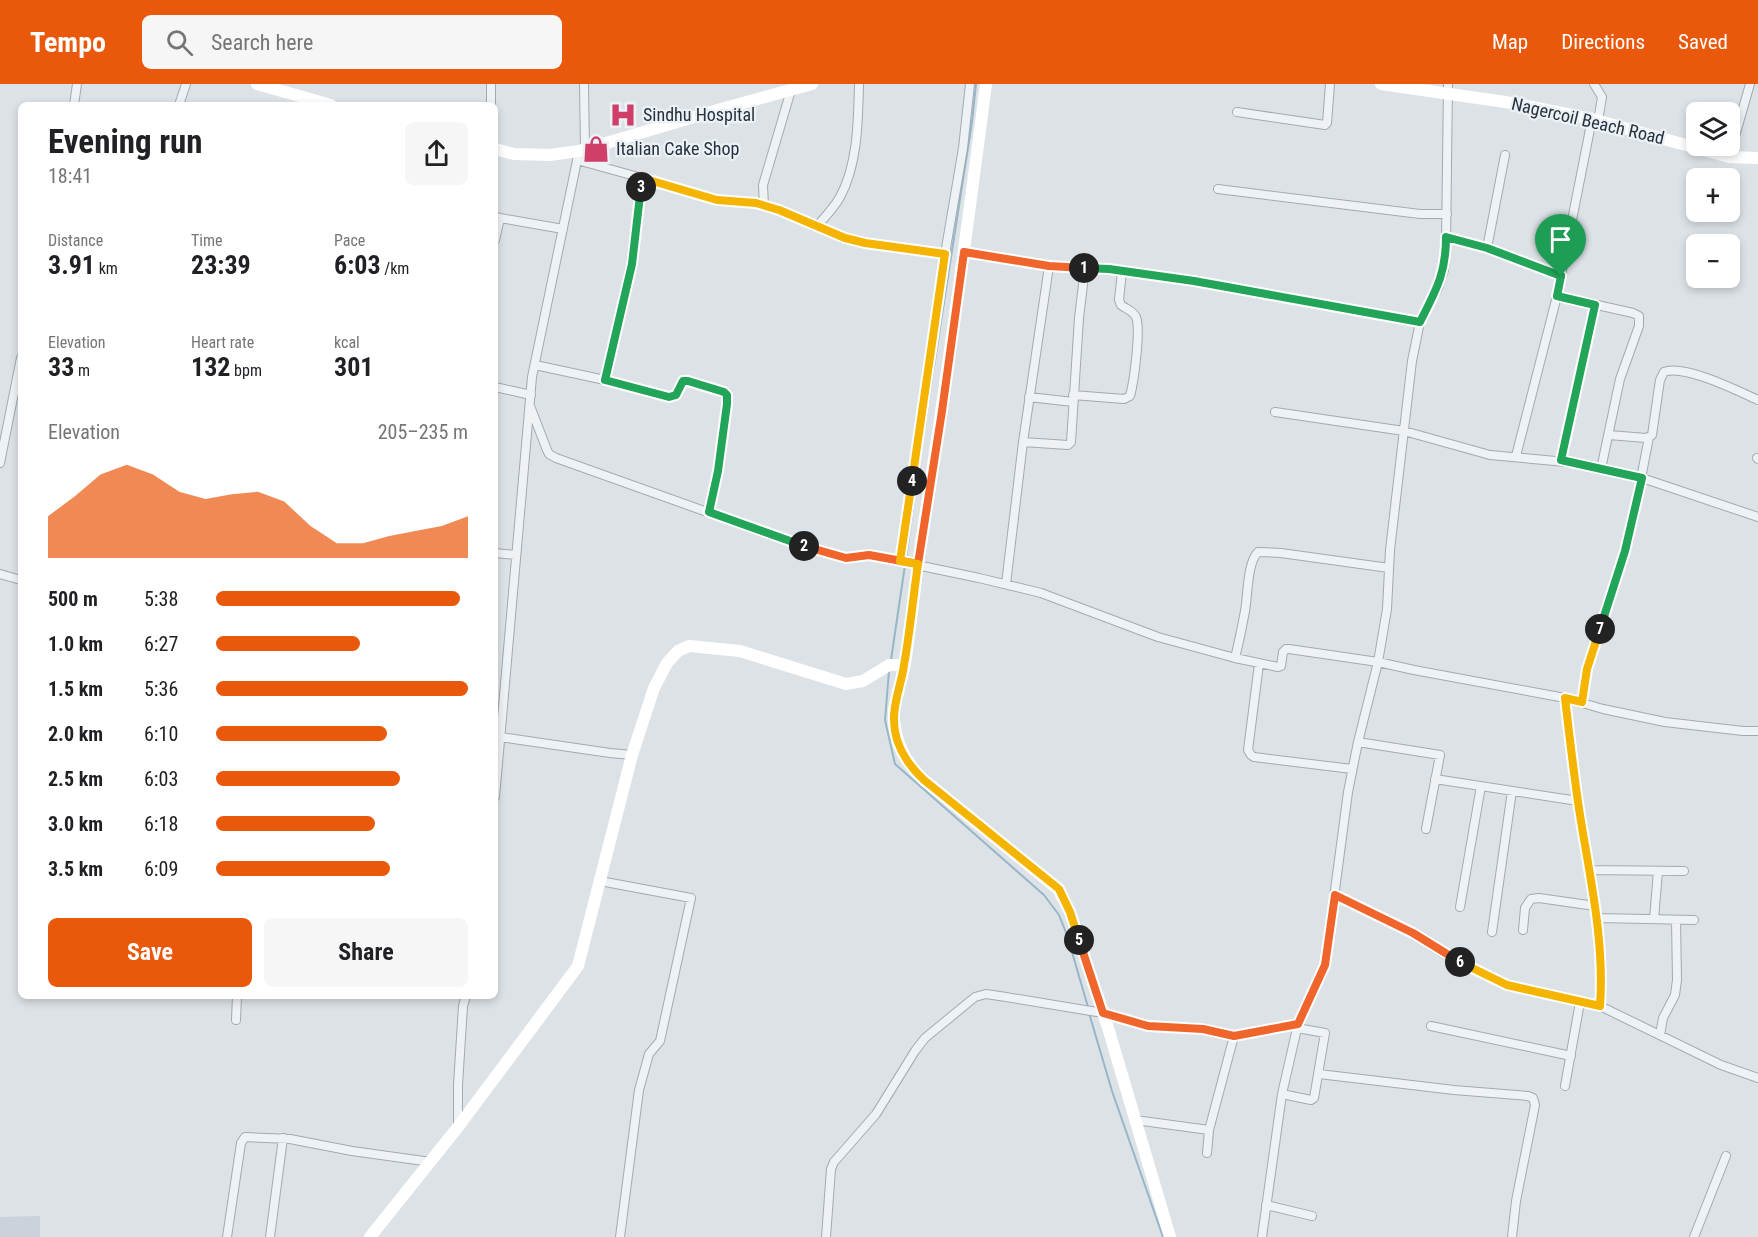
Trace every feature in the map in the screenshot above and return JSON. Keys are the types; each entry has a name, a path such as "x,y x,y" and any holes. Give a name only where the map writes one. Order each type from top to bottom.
{"street":[{"path":"74,102 77,84"},
{"path":"180,102 186,84"},
{"path":"257,84 320,102"},
{"path":"491,84 491,102"},
{"path":"498,761 531,395 535,365 580,153 584,84"},
{"path":"498,150 550,155 580,153 812,84"},
{"path":"817,226 839,198 850,167 858,126 860,84"},
{"path":"901,561 945,254 963,148 970,84"},
{"path":"986,84 942,411 897,665 894,718 896,735 902,752 912,769 1059,889 1070,912 1094,1012 1135,1120 1170,1237"},
{"path":"1237,112 1325,125 1330,84"},
{"name":"Nagercoil Beach Road","path":"1381,84 1448,88 1595,120 1729,157 1758,159"},
{"path":"1516,456 1557,296 1602,97 1594,84"},
{"path":"1729,157 1750,84"},
{"path":"1262,1237 1282,1094 1297,1026 1325,965 1352,769 1378,662 1387,609 1389,568 1412,361 1420,322 1438,288 1444,270 1448,88"},
{"path":"764,206 763,185 791,90"},
{"path":"580,153 642,178 717,200 764,206 845,238 945,254"},
{"path":"1487,248 1505,155"},
{"path":"605,380 632,264 642,178"},
{"path":"1218,189 1420,214 1447,214"},
{"path":"498,217 563,229"},
{"path":"1446,237 1487,248 1561,276"},
{"path":"964,252 1049,266 1122,271 1194,281 1420,322"},
{"path":"1006,584 1029,397 1049,266"},
{"path":"1023,442 1070,444 1085,268"},
{"path":"1029,397 1124,399 1130,396 1137,348 1137,323 1132,312 1121,305 1119,300 1122,271"},
{"path":"1557,296 1637,314 1640,320 1620,378 1601,469"},
{"path":"1561,460 1595,305"},
{"path":"535,365 669,397 676,395 683,381 724,392 727,395 727,404 718,471 709,512"},
{"path":"1582,702 1587,669 1625,551 1649,437 1653,431 1662,374 1674,370 1696,375 1758,400"},
{"path":"0,463 18,373"},
{"path":"498,388 531,395"},
{"path":"530,406 547,450 552,456 805,547 846,558 869,555 1006,584 1041,593 1158,636 1259,664 1280,667 1283,652 1288,649 1378,662 1565,698 1603,709 1665,722 1758,731"},
{"path":"1275,412 1404,431 1490,455 1561,460 1642,478 1758,517"},
{"path":"1609,435 1649,437"},
{"path":"1235,658 1252,563 1258,552 1389,568"},
{"path":"498,553 516,555"},
{"path":"0,574 18,579"},
{"path":"370,1237 459,1127 578,966 632,755 654,688 668,663 678,651 689,646 740,651 846,684 863,681 897,665"},
{"path":"1259,664 1248,750 1251,755 1352,769"},
{"path":"1565,698 1578,801 1598,918 1602,978 1600,1006"},
{"path":"500,737 632,755"},
{"path":"1358,742 1440,754 1426,830"},
{"path":"1435,779 1578,801"},
{"path":"1460,907 1481,786"},
{"path":"1492,932 1512,791"},
{"path":"1589,870 1684,871"},
{"path":"1653,919 1658,871"},
{"path":"600,881 691,898 660,1041 649,1054 639,1090 620,1237"},
{"path":"1335,895 1413,933 1451,957 1507,985 1600,1006 1721,1065 1758,1077"},
{"path":"1523,930 1526,908 1531,899 1539,898 1595,906"},
{"path":"1598,918 1694,920"},
{"path":"1660,1035 1663,1018 1675,995 1676,920"},
{"path":"826,1237 832,1165 876,1114 925,1038 972,1000 982,995 1094,1012 1148,1026 1203,1029 1234,1036 1297,1026 1324,1033 1312,1100 1282,1094"},
{"path":"236,1020 237,999"},
{"path":"459,1127 458,1074 465,999"},
{"path":"1565,1086 1580,1002"},
{"path":"1431,1026 1571,1056"},
{"path":"1207,1153 1209,1130 1234,1036"},
{"path":"1318,1074 1533,1098 1534,1105 1516,1201 1512,1237"},
{"path":"1135,1120 1209,1130"},
{"path":"227,1237 242,1140 248,1136 283,1138 430,1162"},
{"path":"270,1237 283,1138"},
{"path":"1694,1237 1726,1156"},
{"path":"1266,1205 1312,1216"}],"shaded area":[{"path":"40,1216 40,1237 0,1237 0,1217"}],"waterway":[{"path":"924,431 976,84"},
{"path":"906,559 915,493"},
{"path":"891,660 905,565"},
{"path":"889,671 885,720 895,764 1044,895 1059,915 1067,935 1088,1007"},
{"path":"1089,1013 1112,1091 1163,1237"}],"place":[{"name":"Sindhu Hospital","path":"623,115"},
{"name":"Italian Cake Shop","path":"596,149"}],"route":[{"path":"1561,276 1487,248 1446,237 1444,270 1438,288 1420,322 1194,281 1109,269 1049,266 964,252 918,564 869,555 846,558 805,547 709,512 718,471 727,395 721,390 688,381 681,382 676,395 669,397 605,380 632,264 642,178 717,200 756,203 779,210 845,238 945,254 931,361 900,561 918,564 894,718 896,735 902,752 912,769 1059,889 1070,912 1103,1013 1148,1026 1203,1029 1234,1036 1298,1024 1325,965 1335,895 1413,933 1451,957 1507,985 1600,1006 1602,978 1598,918 1578,801 1565,698 1582,702 1587,669 1625,551 1642,478 1561,460 1595,305 1557,296 1561,276"}]}
